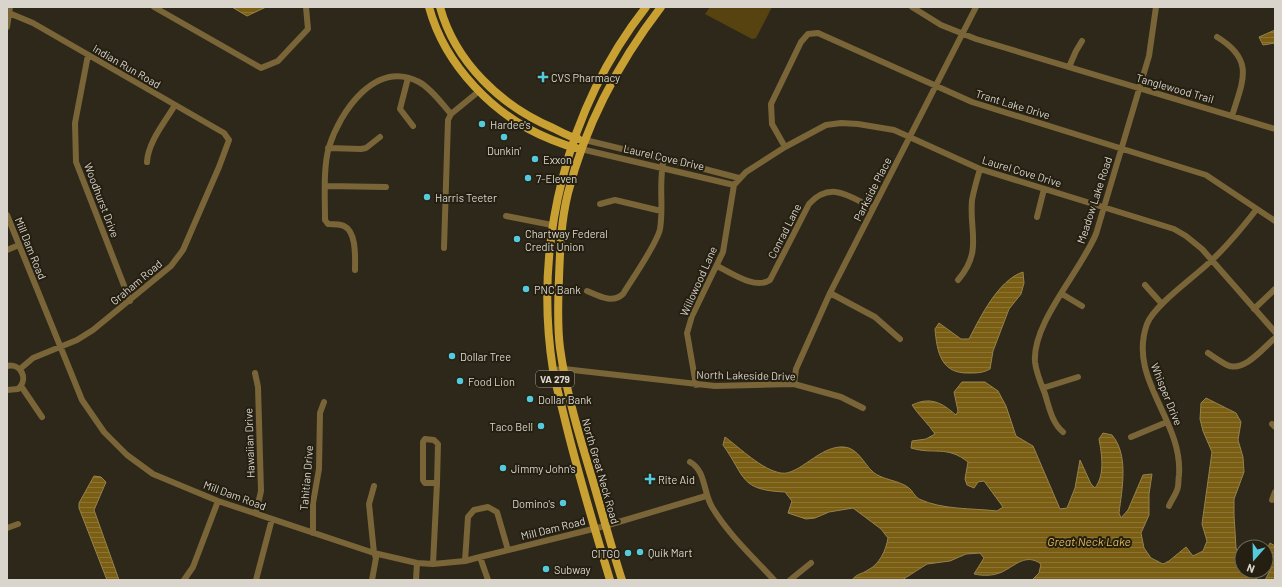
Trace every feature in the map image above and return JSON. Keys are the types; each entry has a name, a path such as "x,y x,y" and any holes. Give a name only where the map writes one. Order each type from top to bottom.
{"main road":[{"path":"429,7 451,56 478,92 526,128 571,147 581,149"},
{"path":"440,7 457,45 468,62 488,86 516,110 574,138 585,140"},
{"name":"North Great Neck Road","path":"610,580 572,449 553,370 547,307 548,269 552,225 574,138 597,84 633,24 646,7"},
{"name":"North Great Neck Road","path":"622,580 573,413 564,369 560,346 558,304 561,246 568,194 581,149 616,74 645,28 661,7"}],"street":[{"path":"154,7 262,68 278,61 308,29 306,7"},
{"name":"Tanglewood Trail","path":"912,7 932,20 962,34 1275,129"},
{"name":"Parkside Place","path":"794,384 796,369 830,293 976,7"},
{"name":"Meadow Lake Road","path":"1063,432 1054,421 1035,364 1036,345 1041,328 1091,246 1140,88 1152,40 1156,7"},
{"path":"7,26 10,10"},
{"name":"Indian Run Road","path":"10,10 224,133 228,136 229,143"},
{"name":"Trant Lake Drive","path":"785,147 776,132 770,117 771,104 774,94 801,42 805,36 818,33 972,102 1121,147 1206,175 1256,210 1275,221"},
{"path":"1217,37 1235,49 1242,64 1242,84 1232,116"},
{"path":"1069,67 1082,41"},
{"name":"Woodhurst Drive","path":"88,55 75,123 76,162 130,301"},
{"path":"355,270 356,246 347,228 343,225 328,224 325,220 325,186 328,148 343,114 367,87 384,78 408,78 420,83 451,114"},
{"path":"408,78 400,109 413,126"},
{"path":"444,248 448,120 451,114 478,92"},
{"path":"147,162 148,153 154,140 175,105"},
{"name":"Laurel Cove Drive","path":"581,149 734,185 738,178 785,147 818,128 833,124 884,127 910,136 980,169 1174,229 1194,242 1212,260 1275,332"},
{"path":"328,148 366,148 380,137"},
{"name":"Laurel Cove Drive","path":"585,140 664,158 738,178"},
{"name":"Graham Road","path":"20,369 33,358 85,335 163,274 180,254 229,143"},
{"path":"587,291 614,300 623,294 657,236 661,211 662,167 664,158"},
{"path":"958,280 967,270 974,248 972,200 980,169"},
{"name":"Willowood Lane","path":"696,385 687,333 692,316 717,266 726,240 734,185"},
{"path":"325,186 386,187"},
{"path":"1037,217 1044,189"},
{"name":"Conrad Lane","path":"717,266 753,282 760,284 766,283 770,280 809,204 815,198 822,194 837,191 873,208"},
{"path":"600,204 615,200 661,211"},
{"name":"Whisper Drive","path":"1169,506 1178,489 1180,463 1176,444 1146,374 1141,350 1147,323 1162,304 1212,260 1237,234 1256,210"},
{"name":"Mill Dam Road","path":"7,215 59,347 82,400 104,432 127,455 153,474 218,501 374,553 417,563 433,564 465,561 605,526 706,496"},
{"path":"506,216 552,225"},
{"path":"7,250 19,245"},
{"path":"1145,285 1162,304"},
{"path":"1254,309 1275,289"},
{"path":"830,293 875,317 900,339"},
{"path":"1062,294 1082,306"},
{"path":"1208,353 1228,366 1237,367 1246,363 1275,338"},
{"path":"7,366 14,366 20,369 24,378 21,386 15,390 7,390"},
{"name":"North Lakeside Drive","path":"553,370 564,369 696,385 731,387 794,384 841,397 863,408"},
{"name":"Hawaiian Drive","path":"255,373 258,387 261,491 256,513"},
{"path":"1043,388 1078,377"},
{"path":"21,386 42,417"},
{"name":"Tahitian Drive","path":"313,533 313,502 319,468 320,413 324,402"},
{"path":"1131,437 1167,422"},
{"path":"433,564 437,483 438,444 434,440 425,439 423,442 422,480 425,483 437,483"},
{"path":"690,462 700,470 706,496 721,520 774,580"},
{"path":"372,580 376,558 374,553 369,504 374,486"},
{"path":"1272,500 1275,492"},
{"path":"184,580 193,568 218,501"},
{"path":"465,561 468,517 474,510 488,506 497,512 508,550"},
{"path":"256,580 272,519"},
{"path":"7,528 18,524"},
{"path":"480,557 488,580"},
{"path":"416,580 417,563"},
{"path":"790,580 811,563"}],"shaded area":[{"path":"710,7 772,7 756,38 752,39 705,14"}],"water":[{"path":"232,7 266,7 247,16"},
{"path":"1275,30 1275,43 1263,45 1259,37"},
{"path":"1023,272 1024,283 1021,294 1009,309 993,351 990,369 977,373 969,373 952,370 946,366 937,346 935,329 939,323 961,339 969,339 984,311 998,291 1014,276"},
{"name":"Great Neck Lake","path":"962,382 985,382 998,391 1006,406 1016,436 1033,446 1060,509 1067,508 1075,488 1080,460 1091,484 1095,488 1100,477 1102,465 1099,439 1103,433 1112,435 1121,452 1123,483 1119,513 1121,518 1128,510 1143,475 1152,474 1149,494 1149,515 1141,533 1144,548 1151,558 1163,564 1186,547 1193,556 1203,551 1207,541 1202,524 1212,452 1203,431 1200,419 1201,403 1206,398 1236,413 1241,422 1238,440 1243,457 1244,472 1234,499 1235,539 1234,539 1234,579 1258,580 1032,580 1039,573 1041,564 1031,560 1021,561 1002,572 992,575 974,574 984,558 980,553 966,554 950,561 927,564 902,580 852,580 857,575 876,564 882,556 888,538 881,529 853,508 829,512 815,518 806,519 788,513 792,501 785,492 770,491 751,485 745,480 723,445 725,437 766,468 781,473 788,473 795,470 818,455 835,448 849,448 857,453 877,475 905,485 919,499 928,503 947,507 997,511 1003,507 984,481 978,482 974,488 967,485 965,479 968,462 947,452 927,451 911,448 912,441 926,439 935,434 912,405 925,401 936,402 946,407 956,415 958,411 954,392"},
{"path":"94,476 101,477 106,482 94,510 119,580 107,580 79,508 79,503"},
{"path":"1274,545 1275,580 1265,580 1274,579"}],"place":[{"name":"CVS Pharmacy","path":"543,77"},
{"name":"Hardee's","path":"482,124"},
{"name":"Dunkin'","path":"504,137"},
{"name":"Exxon","path":"535,159"},
{"name":"7-Eleven","path":"528,178"},
{"name":"Harris Teeter","path":"427,197"},
{"name":"Chartway Federal Credit Union","path":"517,239"},
{"name":"PNC Bank","path":"526,289"},
{"name":"Dollar Tree","path":"452,356"},
{"name":"Food Lion","path":"460,381"},
{"name":"Dollar Bank","path":"530,399"},
{"name":"Taco Bell","path":"541,426"},
{"name":"Jimmy John's","path":"503,468"},
{"name":"Rite Aid","path":"650,479"},
{"name":"Domino's","path":"563,503"},
{"name":"Quik Mart","path":"640,552"},
{"name":"CITGO","path":"628,553"},
{"name":"Subway","path":"546,569"}]}
